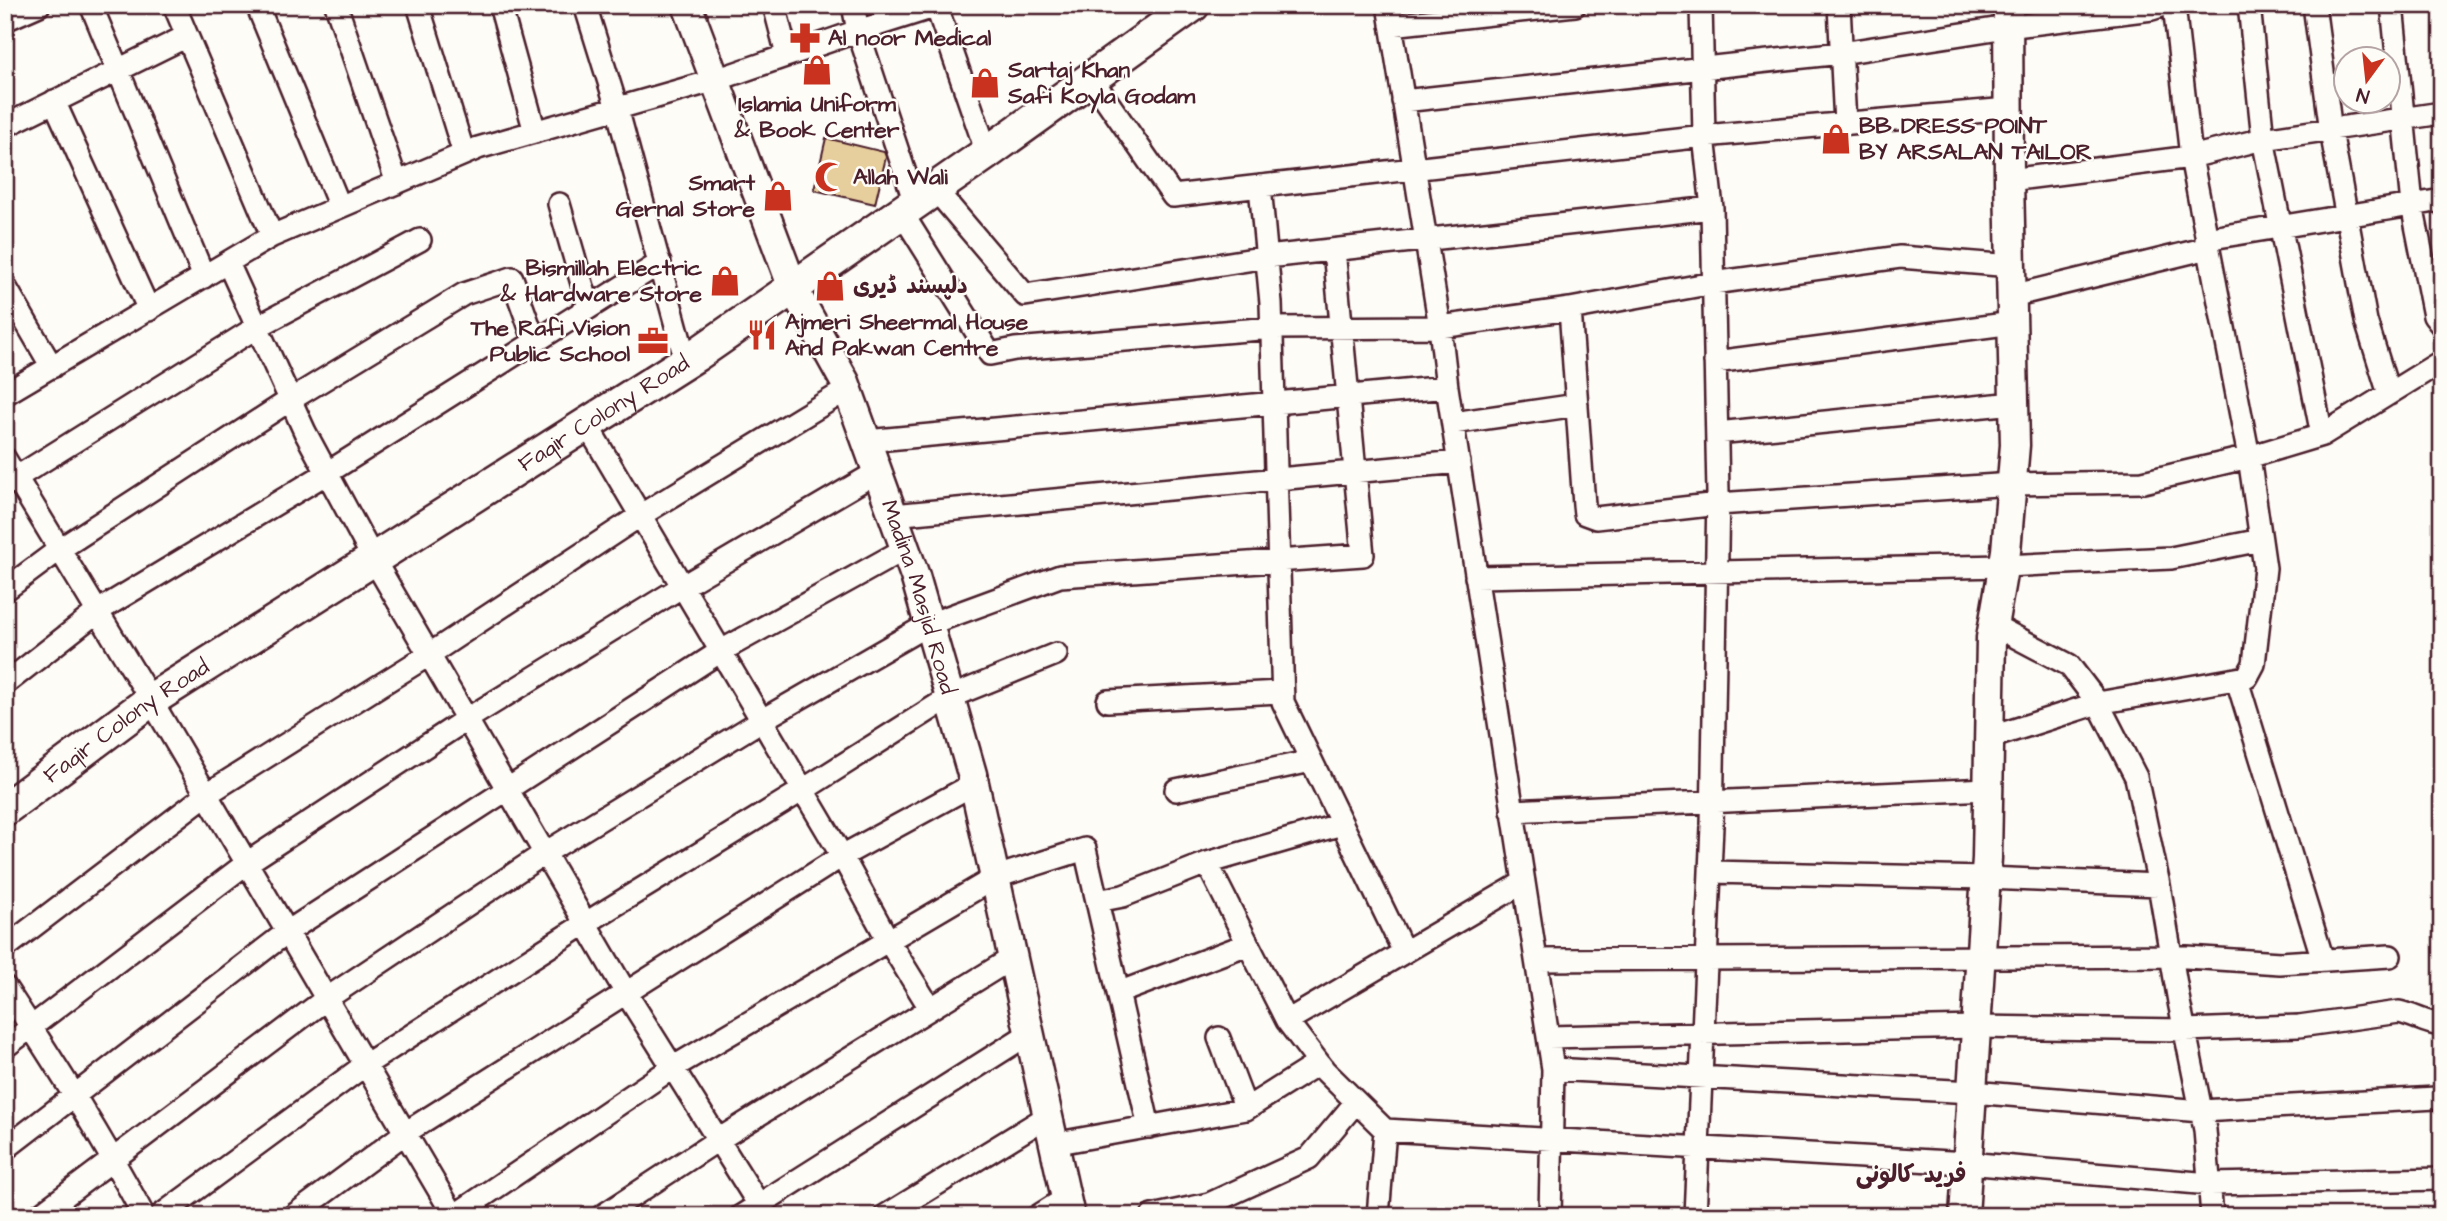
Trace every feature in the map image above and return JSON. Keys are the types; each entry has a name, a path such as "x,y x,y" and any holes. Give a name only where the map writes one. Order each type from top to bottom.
{"main road":[{"name":"Faqir Colony Road","path":"5,809 151,700 686,362 917,202 1193,5"}],"street":[{"path":"8,14 38,5"},
{"path":"91,5 204,277"},
{"path":"174,5 272,236"},
{"path":"257,5 340,207"},
{"path":"336,5 397,183"},
{"path":"418,5 464,155"},
{"path":"500,5 535,132"},
{"path":"585,5 617,108 686,362"},
{"name":"Madina Masjid Road","path":"687,5 793,288 848,389 905,548 974,784 1067,1208"},
{"path":"774,5 787,55"},
{"path":"853,5 858,31 917,202 990,354 1014,349 1272,328 1440,327 1570,309 1713,283 1900,257 2012,266"},
{"path":"1550,1216 1553,1069 1390,15 1575,5"},
{"path":"1695,1216 1713,802 1718,504 1712,208 1704,136 1701,5"},
{"path":"1839,5 1845,124"},
{"path":"1403,101 1841,53 2008,16 2152,9 2164,5"},
{"path":"1989,738 2098,703 2247,677 2254,664 2265,568 2249,457 2191,157 2174,5"},
{"path":"2249,5 2263,139 2322,435"},
{"path":"2314,5 2331,131 2366,321 2389,394"},
{"path":"2392,5 2412,205 2434,316 2442,326"},
{"path":"5,394 272,236 478,148 716,80 937,6 986,153"},
{"path":"1964,1216 1986,878 1993,625 2004,566 2015,444 2008,16"},
{"path":"5,126 187,36"},
{"path":"1091,78 1173,196 1704,136 2008,109"},
{"path":"54,101 149,310"},
{"path":"2009,180 2191,157 2263,139 2442,113"},
{"path":"1260,186 1272,328 1283,702 1404,952"},
{"path":"1715,362 2013,309 2207,243 2280,226 2442,200"},
{"path":"917,202 1026,295 1267,257 1712,208"},
{"path":"559,204 589,308"},
{"path":"420,240 257,327 9,473 60,550 151,700 454,1216 672,1068 996,877 1085,849 1149,1127"},
{"path":"38,1216 326,999 545,853 762,720 929,624 1060,576 1363,555 1334,250"},
{"path":"228,263 290,400 374,559 626,993 718,1140 756,1212 1030,1033"},
{"path":"5,684 97,611 327,473 660,264"},
{"path":"5,590 60,550 290,400 464,294 512,278 535,342"},
{"path":"5,286 52,367"},
{"path":"1570,309 1585,514 1596,518 1718,504 2012,484 2143,482 2249,457 2322,435 2442,361"},
{"path":"866,441 1447,387"},
{"path":"5,948 206,794 430,654 641,515 848,389"},
{"path":"1717,433 2014,403"},
{"path":"1453,423 1577,405"},
{"path":"587,425 930,1008"},
{"path":"893,515 1459,462"},
{"path":"5,1047 247,863 467,719 683,586 877,472"},
{"path":"1476,576 2004,566 2171,558 2261,540"},
{"path":"5,1149 287,932 721,651 905,548"},
{"path":"1993,625 2069,665 2098,703 2136,777 2160,885 2201,1111 2212,1216"},
{"path":"159,1216 365,1065 586,923 950,697 1056,654"},
{"path":"2236,680 2323,960"},
{"path":"1108,701 1282,692"},
{"path":"1176,790 1311,761"},
{"path":"293,1216 405,1133 842,856 974,784"},
{"path":"1513,811 1989,789"},
{"path":"1097,901 1123,896 1207,863 1342,824"},
{"path":"1207,863 1287,1021 1319,1063 1385,1130 1967,1163 2210,1184 2442,1179"},
{"path":"1710,872 2160,885"},
{"path":"1287,1021 1524,882"},
{"path":"1118,993 1248,944"},
{"path":"1536,960 2171,957 2280,963 2389,956"},
{"path":"602,1216 718,1140 1014,957"},
{"path":"5,987 75,1094 144,1216"},
{"path":"1548,1037 1976,1027 2185,1030 2299,1027 2399,1013 2414,1015 2434,1025 2442,1025"},
{"path":"1219,1038 1247,1109"},
{"path":"1053,1144 1247,1109 1319,1063"},
{"path":"1553,1069 1972,1092 2201,1111 2436,1098"},
{"path":"1152,1216 1209,1203 1309,1158 1356,1102"},
{"path":"885,1216 1048,1116"},
{"path":"1378,1216 1385,1130"},
{"path":"1038,1216 1067,1208"}],"building":[{"path":"826,138 884,152 886,157 875,204 814,190"}],"place":[{"name":"Al noor Medical","path":"805,38"},
{"name":"Islamia Uniform & Book Center","path":"817,70"},
{"name":"Sartaj Khan Safi Koyla Godam","path":"985,83"},
{"name":"BB DRESS POINT BY ARSALAN TAILOR","path":"1836,139"},
{"name":"Allah Wali","path":"830,177"},
{"name":"Smart Gernal Store","path":"778,196"},
{"name":"Bismillah Electric & Hardware Store","path":"725,281"},
{"name":"دلپسند ڈیری","path":"830,286"},
{"name":"Ajmeri Sheermal House And Pakwan Centre","path":"762,335"},
{"name":"The Rafi Vision Public School","path":"653,341"}],"district":[{"name":"فرید کالونی","path":"1911,1175"}]}
